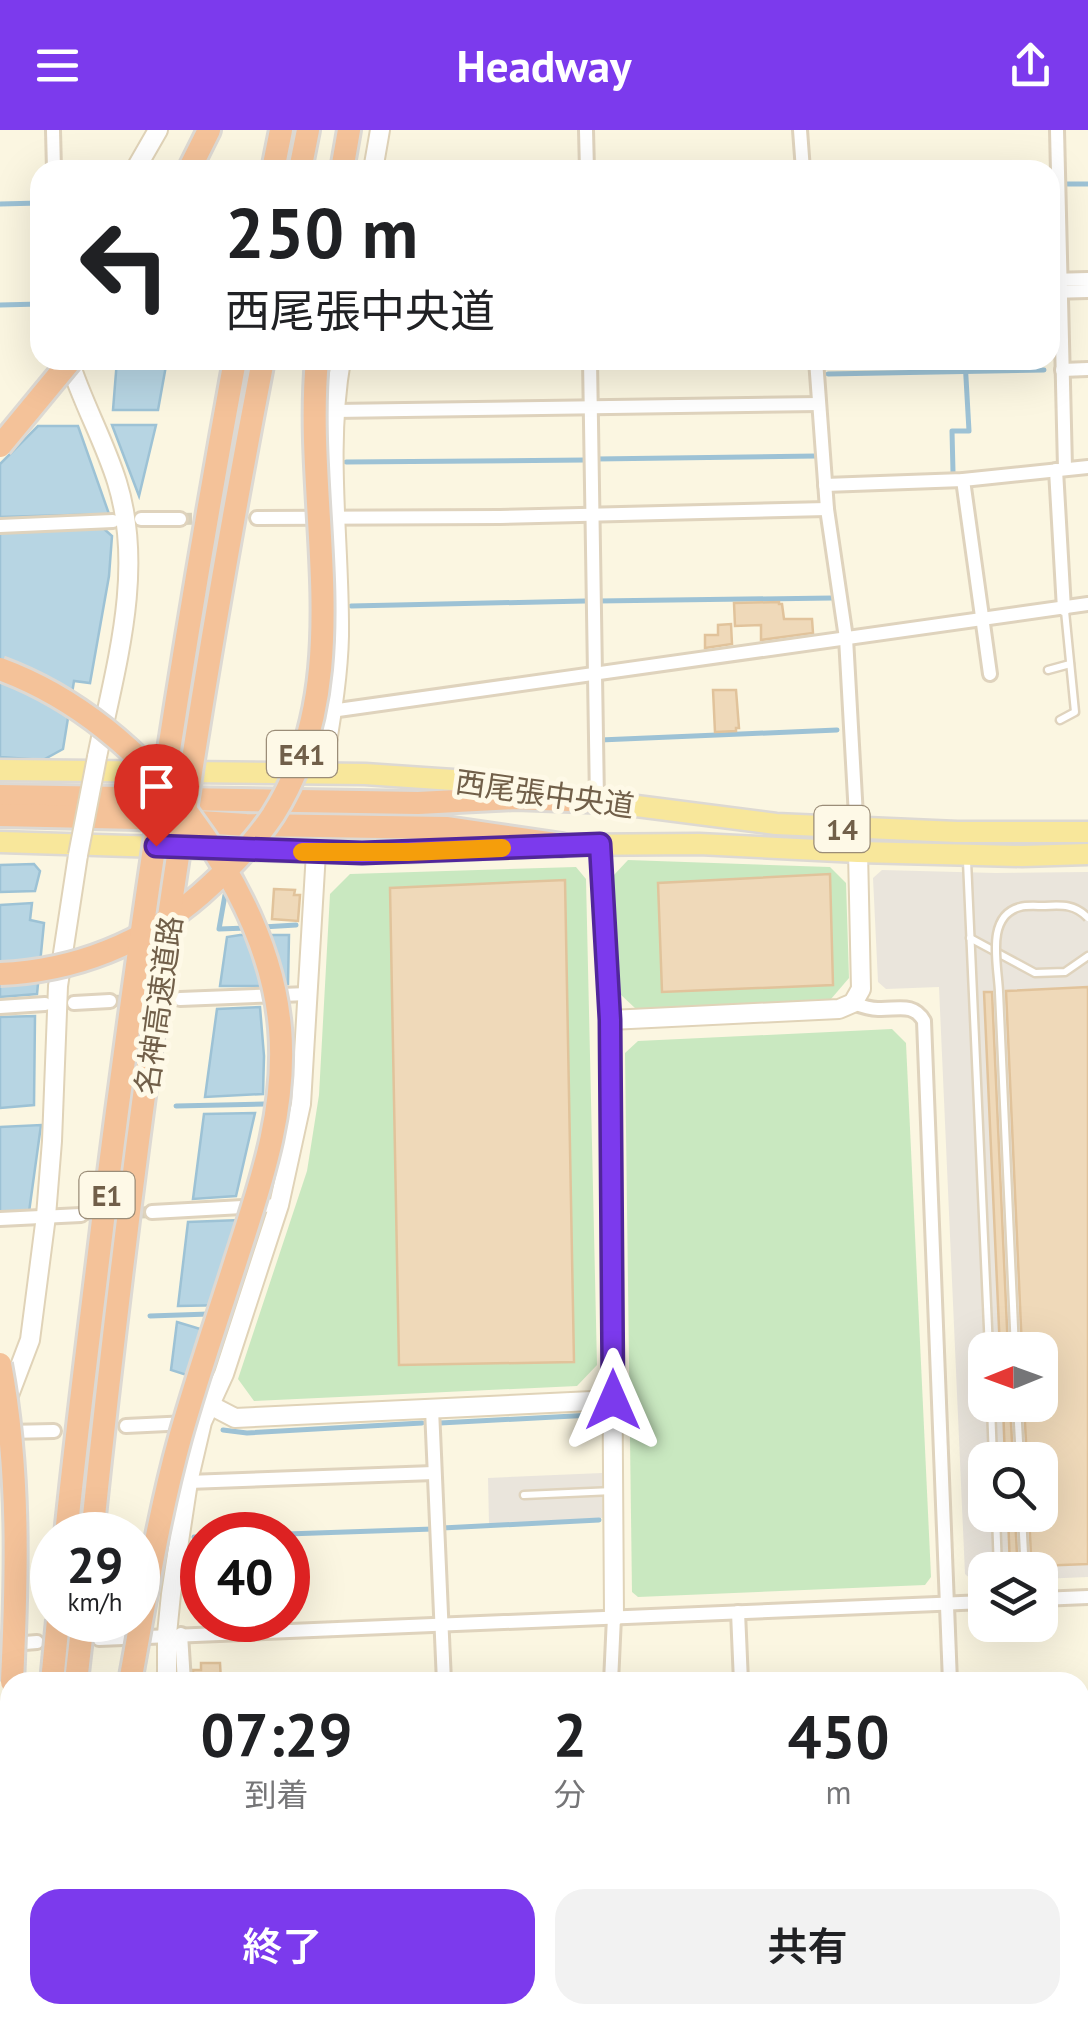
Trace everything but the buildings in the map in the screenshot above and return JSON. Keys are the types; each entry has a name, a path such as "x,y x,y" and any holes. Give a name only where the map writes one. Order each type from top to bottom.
{"highway":[{"path":"194,160 209,130"},
{"path":"275,160 281,130"},
{"path":"302,160 308,130"},
{"path":"344,160 349,130"},
{"path":"0,446 62,370"},
{"name":"名神高速道路","path":"69,1512 152,857 233,370"},
{"name":"名神高速道路","path":"95,1512 124,1255 179,858 215,622 261,370"},
{"name":"E41","path":"0,974 90,958 167,921 237,861 285,794 306,745 322,662 317,370"},
{"path":"0,669 48,690 93,720 138,758 171,793 204,836 240,895 262,948 276,1000 281,1058 272,1137 180,1439 132,1672"},
{"path":"0,796 418,803 516,798 597,801"},
{"path":"0,815 446,828 562,845"},
{"path":"0,1364 16,1496 12,1672"},
{"path":"53,1672 56,1642"},
{"path":"77,1672 81,1642"}],"main road":[{"name":"西尾張中央道","path":"0,770 322,773 453,780 760,823 857,830 1088,832"},
{"name":"西尾張中央道","path":"0,842 316,852 698,844 858,852 1088,854"}],"street":[{"path":"53,130 54,160"},
{"path":"140,160 158,130"},
{"path":"375,160 380,130"},
{"path":"586,130 586,160"},
{"path":"800,130 802,160"},
{"path":"1057,130 1057,160"},
{"path":"1060,285 1088,279"},
{"path":"1060,287 1088,291"},
{"path":"1060,346 1064,609"},
{"path":"1062,370 1088,369"},
{"path":"0,431 49,370"},
{"path":"0,1418 30,1340 46,1216 64,938 125,613 129,542 118,482 73,370"},
{"path":"322,773 339,651 334,411 340,370"},
{"path":"590,370 597,801"},
{"path":"817,370 827,509 846,638 857,830 861,989 853,1004"},
{"path":"334,411 819,404"},
{"path":"825,485 963,480 1088,467"},
{"path":"963,480 990,674"},
{"path":"257,518 827,509"},
{"path":"140,520 180,519"},
{"path":"0,526 113,521"},
{"path":"331,711 1088,604"},
{"path":"600,844 610,1020 611,1672"},
{"path":"182,1672 170,1594 188,1482 206,1414 224,1374 279,1205 301,1104 316,852"},
{"path":"180,999 308,994"},
{"path":"74,1003 110,1002"},
{"path":"0,1007 45,1004"},
{"path":"610,1020 839,1009 853,1004 874,1010 910,1008 924,1021 950,1672"},
{"path":"152,1212 279,1205"},
{"path":"0,1218 82,1215"},
{"path":"126,1426 206,1414 235,1418 613,1400"},
{"path":"432,1409 443,1672"},
{"path":"0,1432 54,1431"},
{"path":"188,1482 434,1474"},
{"path":"1058,1598 1088,1596"},
{"path":"160,1635 968,1603"},
{"path":"738,1612 741,1672"},
{"path":"168,1672 174,1634"},
{"path":"0,1645 37,1642"}],"lane":[{"path":"1060,720 1075,712 1064,609"},
{"path":"1048,670 1070,664"},
{"path":"966,854 987,1332"},
{"path":"1014,1332 996,931 1003,917 1019,907 1069,905 1088,918"},
{"path":"970,938 1035,973 1065,972 1088,956"},
{"path":"524,1495 614,1490"}],"shaded area":[{"path":"882,870 1088,872 1088,1577 1058,1578 1058,1552 968,1552 968,1577 965,1574 939,987 886,989 878,982 873,878"},
{"path":"602,1473 603,1518 489,1524 488,1478"}],"green space":[{"path":"628,860 830,867 846,883 849,978 831,999 636,1009 619,993 613,876"},
{"path":"576,867 586,879 597,1365 577,1386 254,1401 238,1379 307,1171 319,1095 330,894 350,874"},
{"path":"892,1029 906,1043 931,1577 925,1585 638,1597 632,1592 625,1053 638,1041"}],"water":[{"path":"116,370 165,370 158,410 113,410"},
{"path":"112,425 156,425 139,496"},
{"path":"38,426 78,426 109,514 0,517 0,464"},
{"path":"103,528 112,536 109,576 90,683 74,681 63,749 43,760 0,757 0,532"},
{"path":"34,864 40,871 35,891 0,892 0,865"},
{"path":"32,903 30,920 44,923 37,994 0,997 0,905"},
{"path":"289,935 288,984 220,986 227,937"},
{"path":"260,1007 263,1094 205,1097 217,1009"},
{"path":"35,1016 34,1105 0,1108 0,1017"},
{"path":"255,1113 236,1196 193,1199 204,1114"},
{"path":"41,1125 29,1212 0,1213 0,1127"},
{"path":"240,1220 231,1305 178,1306 188,1222"},
{"path":"177,1322 217,1334 202,1380 171,1370"}],"waterway":[{"path":"1064,184 1088,184"},
{"path":"0,204 30,203"},
{"path":"0,305 30,304"},
{"path":"953,472 952,431 969,431 966,370"},
{"path":"828,374 1044,370"},
{"path":"596,459 816,456"},
{"path":"346,462 585,460"},
{"path":"598,601 832,598"},
{"path":"351,606 585,601"},
{"path":"600,740 837,730"},
{"path":"225,895 219,929 247,928"},
{"path":"263,927 296,925"},
{"path":"176,1106 265,1104"},
{"path":"150,1316 209,1314"},
{"path":"440,1423 592,1415"},
{"path":"223,1430 247,1433 422,1423"},
{"path":"442,1528 599,1520"},
{"path":"310,1533 433,1529"}],"tunnel":[{"path":"180,519 257,518"},
{"path":"110,1001 180,999"},
{"path":"81,1215 152,1212"}],"slow traffic":[{"path":"302,852 502,848"}],"route":[{"path":"156,846 362,853 600,844 610,1020 613,1400"}]}
